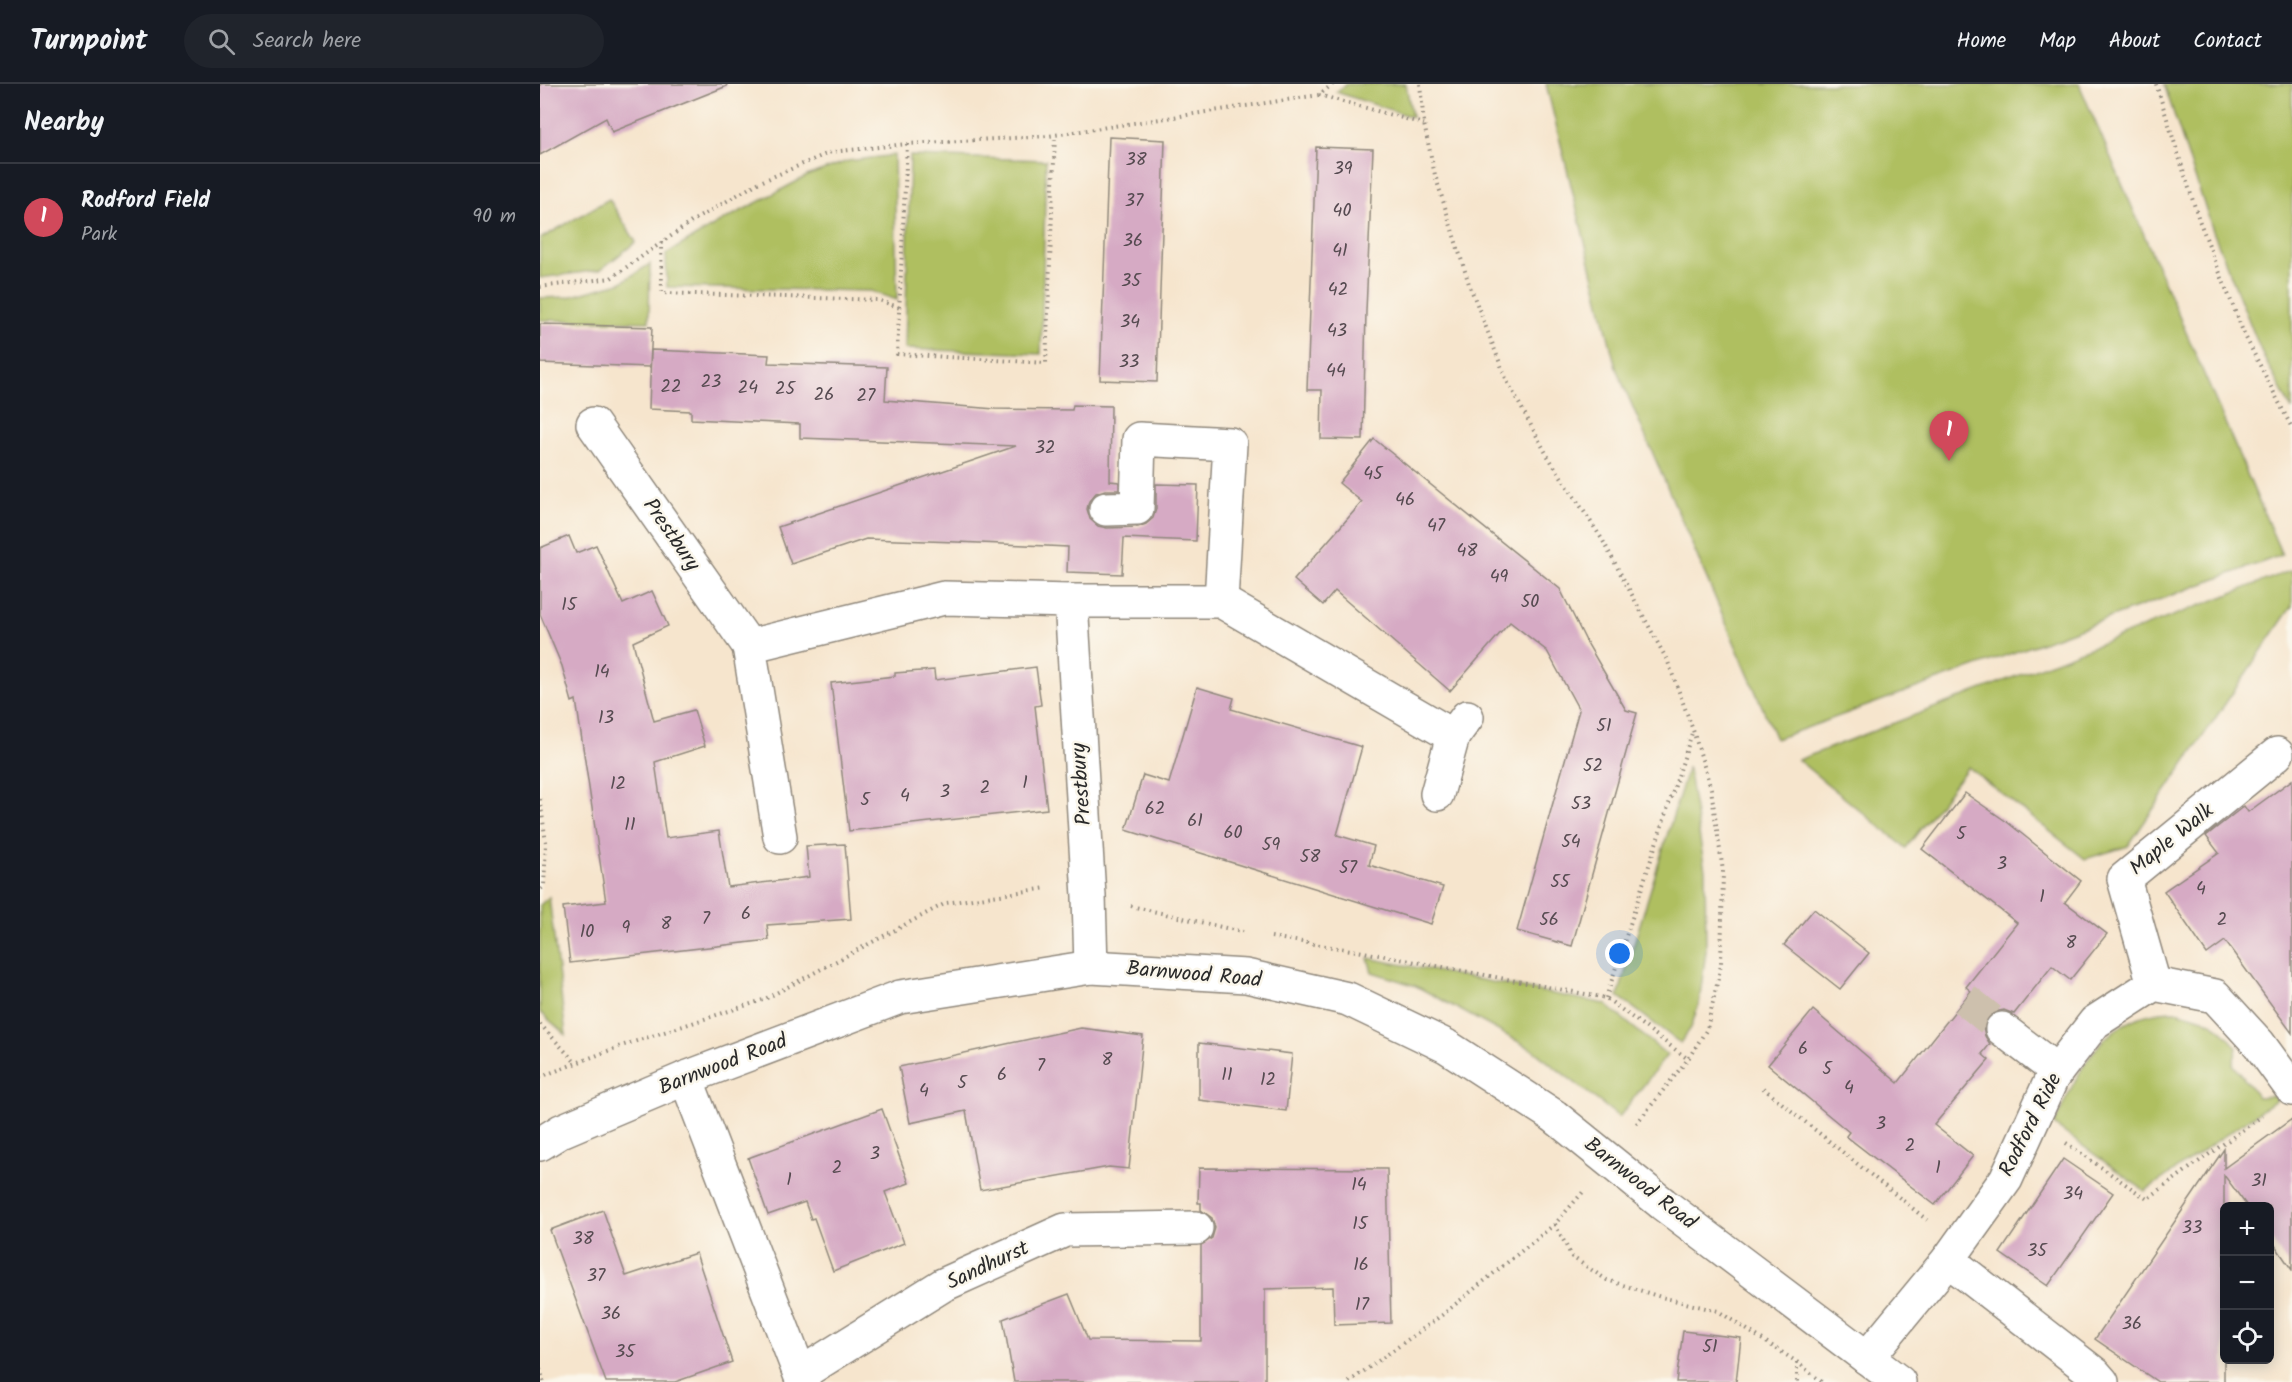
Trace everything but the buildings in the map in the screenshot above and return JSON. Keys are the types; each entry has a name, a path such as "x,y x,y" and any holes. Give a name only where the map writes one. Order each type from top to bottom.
{"street":[{"name":"Prestbury","path":"593,424 749,646 780,837"},
{"path":"1106,509 1137,508 1139,439 1230,444 1221,602"},
{"path":"749,646 944,598 1221,602 1460,726 1437,794"},
{"name":"Prestbury","path":"1071,601 1089,889 1091,967"},
{"name":"Maple Walk","path":"2154,984 2124,879 2277,754"},
{"name":"Barnwood Road","path":"540,1144 561,1131 686,1078 900,997 1091,967 1246,976 1348,999 1446,1046 1554,1116 1663,1204 1899,1382"},
{"path":"2154,984 2215,996 2259,1044 2292,1089"},
{"name":"Rodford Ride","path":"1868,1358 1953,1252 2006,1179 2057,1071 2095,1022 2154,984"},
{"path":"2002,1029 2057,1071"},
{"name":"Sandhurst","path":"686,1078 803,1378 943,1286 1065,1230 1196,1228"},
{"path":"1953,1252 2102,1382"}],"path":[{"path":"1319,95 1333,84"},
{"path":"1420,84 1424,124 1435,175 1469,284 1507,381 1547,455 1602,539 1668,662 1694,730 1710,789 1723,871 1721,965 1707,1029 1688,1059 1629,1134"},
{"path":"2156,84 2199,220 2244,334 2292,428"},
{"path":"540,287 611,278 694,220 758,183 831,152 907,144 1055,135 1319,95 1424,124"},
{"path":"907,144 897,354 1046,363 1055,135"},
{"path":"661,242 662,293 879,300 900,308"},
{"path":"1606,998 1694,730"},
{"path":"540,799 546,843 544,886 540,890"},
{"path":"540,1077 763,1000 946,903 1089,889 1245,933"},
{"path":"1269,936 1606,998 1688,1059"},
{"path":"540,1024 576,1063"},
{"path":"1762,1088 1953,1252"},
{"path":"2033,1120 2147,1199 2263,1115"},
{"path":"1349,1382 1442,1315 1555,1224 1584,1191"},
{"path":"1555,1224 1572,1257 1607,1280 1661,1297 1718,1311 1797,1362 1822,1382"},
{"path":"1797,1362 1797,1382"},
{"path":"540,1369 544,1382"}],"green space":[{"path":"1347,84 1406,84 1412,117 1336,92"},
{"path":"1546,84 2079,84 2282,555 1776,739 1616,368"},
{"path":"2164,84 2292,84 2292,410 2263,356 2213,231"},
{"path":"894,155 897,300 871,291 667,287 666,254 720,222 809,175 848,161"},
{"path":"910,156 1046,160 1041,354 905,349"},
{"path":"609,199 636,242 600,270 540,278 540,239"},
{"path":"650,264 649,322 540,320 540,298 568,297 620,283"},
{"path":"2292,570 2292,606 2128,846 2085,859 1968,767 1906,848 1798,760"},
{"path":"1688,767 1705,870 1706,951 1699,1003 1691,1028 1680,1043 1618,996"},
{"path":"549,897 566,1035 540,1012 540,905"},
{"path":"1368,958 1605,1004 1667,1055 1619,1117 1530,1048 1416,986 1372,972"},
{"path":"2175,1011 2210,1022 2223,1032 2237,1048 2233,1064 2258,1097 2274,1096 2276,1100 2145,1191 2054,1125 2085,1064 2112,1032 2129,1021 2150,1014"}],"tunnel":[{"path":"1965,999 2002,1029"}],"place":[{"name":"Rodford Field","path":"1949,461"}]}
